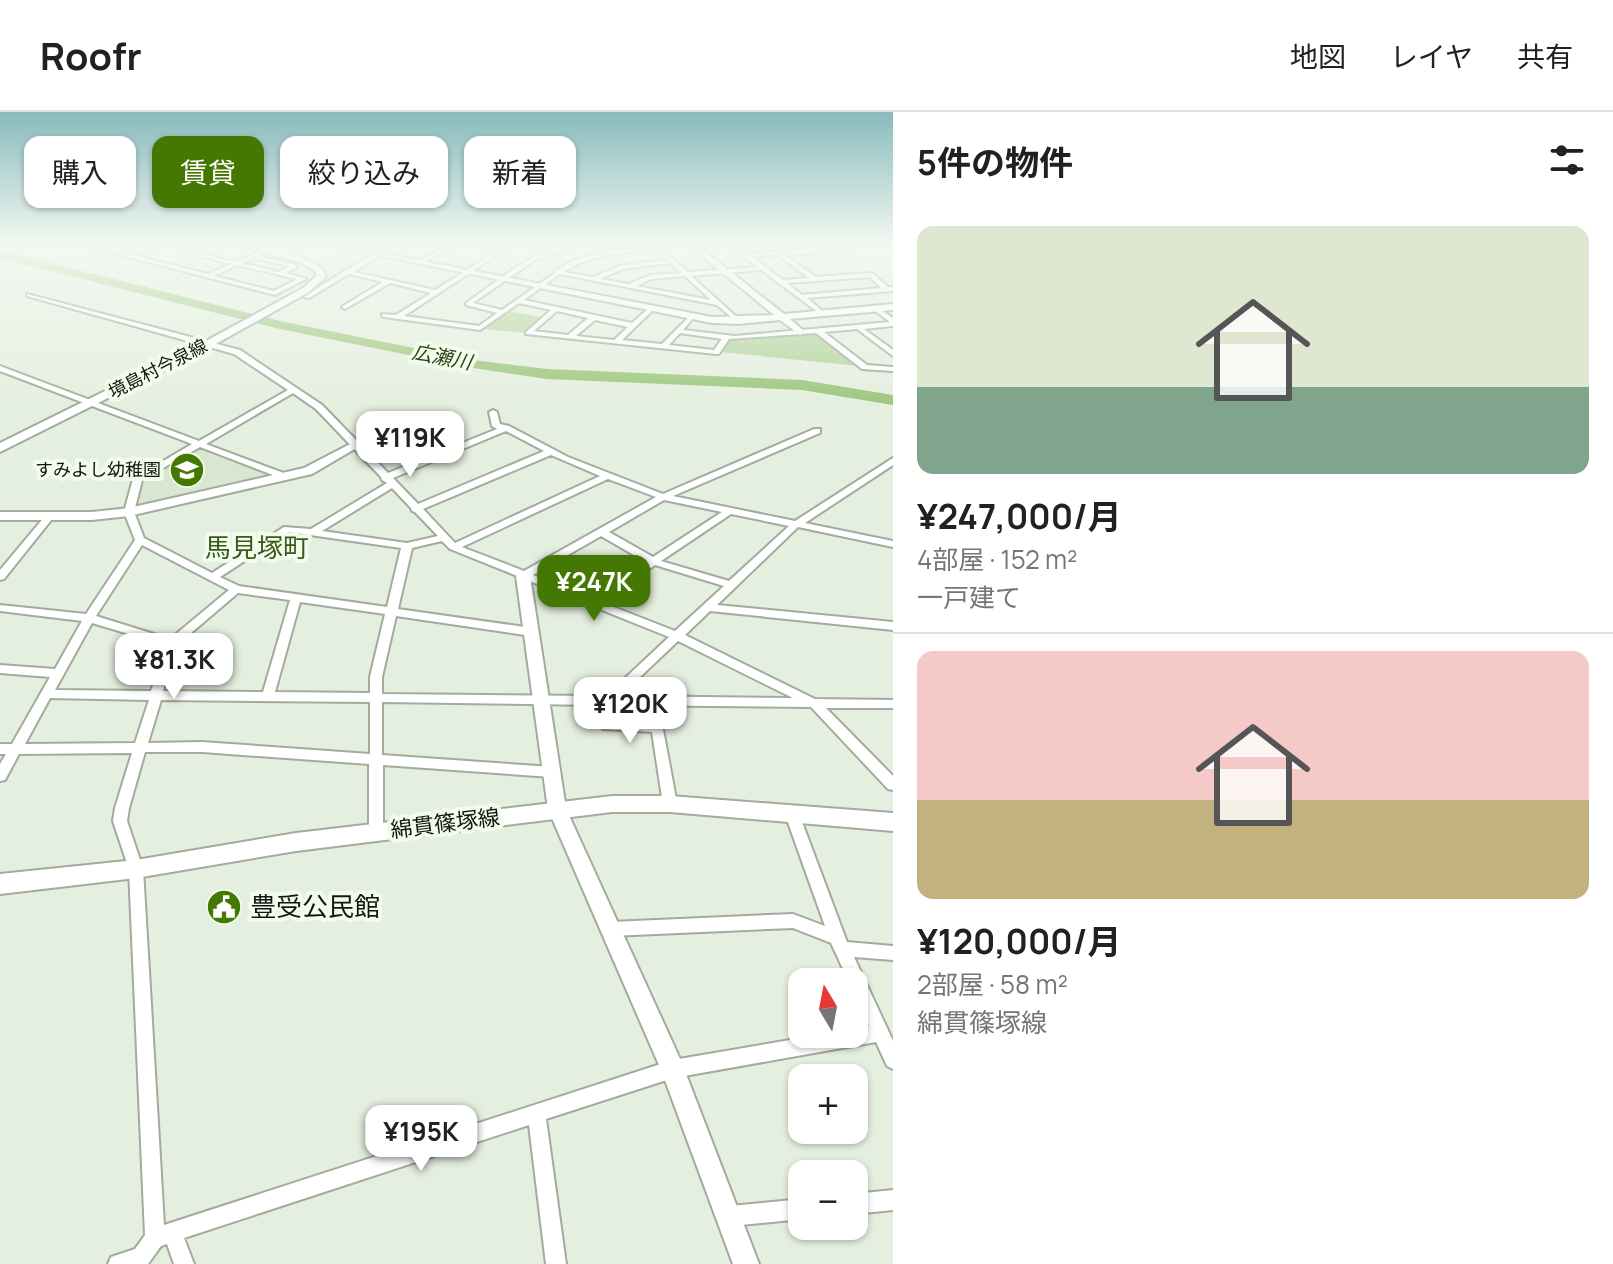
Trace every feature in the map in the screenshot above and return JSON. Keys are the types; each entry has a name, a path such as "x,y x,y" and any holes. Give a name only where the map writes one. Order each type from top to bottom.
{"main road":[{"name":"境島村今泉線","path":"0,448 289,300"},
{"name":"綿貫篠塚線","path":"0,884 136,869 296,842 612,804 670,804 893,822"}],"street":[{"path":"45,300 112,319 212,341 237,352 319,407 441,538 454,547 677,636 815,704 893,785"},
{"path":"345,307 357,300"},
{"path":"397,317 424,300"},
{"path":"474,300 468,304 503,312"},
{"path":"606,300 691,317 738,321 893,307"},
{"path":"700,300 720,304"},
{"path":"715,300 738,321"},
{"path":"761,300 800,332"},
{"path":"805,300 823,314"},
{"path":"384,315 480,328 518,301 634,326"},
{"path":"556,309 528,333 716,352 726,338"},
{"path":"616,342 651,309"},
{"path":"876,309 893,322"},
{"path":"569,338 594,317"},
{"path":"663,347 691,317"},
{"path":"678,331 726,338 893,322"},
{"path":"858,327 893,354"},
{"path":"818,331 865,367 893,369"},
{"path":"0,368 286,477"},
{"path":"293,390 138,479 129,512 140,540 236,589 532,632"},
{"path":"493,412 496,426 506,428 550,452 663,497 893,544"},
{"path":"312,533 388,481 506,428"},
{"path":"523,576 663,497 817,431"},
{"path":"0,516 49,517 129,512 308,471 354,445"},
{"path":"415,509 550,452"},
{"path":"606,699 795,525 893,461"},
{"path":"454,547 608,475"},
{"path":"591,603 728,512"},
{"path":"0,577 49,517"},
{"path":"213,577 287,529 407,546 441,538"},
{"path":"602,532 654,562 731,585"},
{"path":"0,776 89,618 140,540"},
{"path":"376,832 376,677 407,546"},
{"path":"523,576 557,809 673,1069 746,1264"},
{"path":"184,1264 163,1235 136,869 120,821 172,643 236,589"},
{"path":"268,697 296,597"},
{"path":"707,607 893,626"},
{"path":"0,608 89,618 172,643"},
{"path":"0,669 58,673"},
{"path":"47,694 893,704"},
{"path":"606,699 607,726 658,727 670,804"},
{"path":"0,749 202,747 552,772"},
{"path":"792,814 840,943 893,1060"},
{"path":"611,929 793,921 840,943 893,953"},
{"path":"130,1262 163,1235 673,1069 879,1033"},
{"path":"536,1113 556,1264"},
{"path":"868,1203 893,1200"},
{"path":"730,1216 788,1210"}],"shaded area":[{"path":"198,447 280,476 136,508 142,480"}],"green space":[{"path":"508,311 542,318 525,333 484,329"},
{"path":"813,333 860,366 721,352 730,340"}],"waterway":[{"name":"広瀬川","path":"180,300 280,325 473,364 547,374 802,385 893,400"}],"place":[{"name":"すみよし幼稚園","path":"187,470"},
{"name":"豊受公民館","path":"224,907"}],"district":[{"name":"馬見塚町","path":"257,548"}]}
